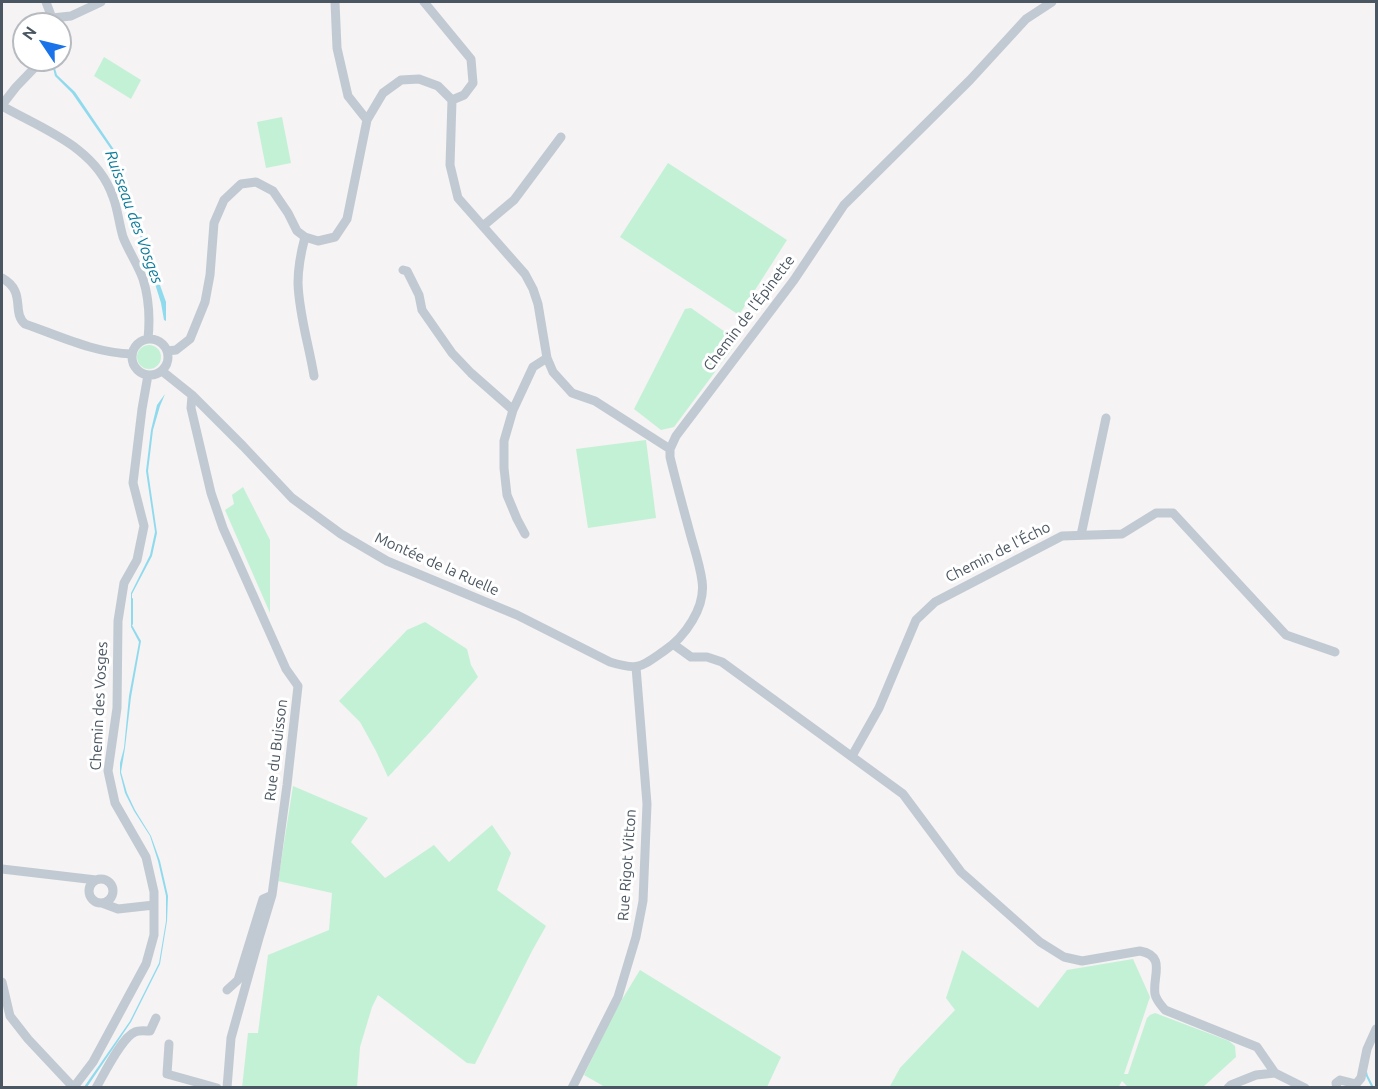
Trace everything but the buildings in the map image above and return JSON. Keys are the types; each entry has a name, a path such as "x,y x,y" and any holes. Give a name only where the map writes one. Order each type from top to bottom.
{"street":[{"path":"72,16 101,2"},
{"path":"335,2 337,48 348,96 367,120"},
{"path":"424,2 471,59 473,83 464,95 452,100"},
{"name":"Chemin de l'Épinette","path":"670,449 676,436 794,280 844,205 970,80 1026,19 1052,2"},
{"path":"30,72 2,105 79,149 102,174 113,196 123,236 143,279 148,305 148,339"},
{"path":"167,351 176,350 190,339 205,302 210,275 214,223 224,200 241,184 256,182 273,191 297,231 305,237 318,241 335,237 347,219 367,120 383,93 401,80 419,80 438,86 452,100 450,165 458,198 525,274 538,304 547,358 553,372 572,393 595,402 670,449 670,457 703,583 699,607 691,623 674,644 643,665 636,667"},
{"path":"483,226 514,200 561,137"},
{"path":"305,237 298,284 314,376"},
{"path":"403,270 407,271 419,295 422,310 452,353 513,410"},
{"path":"2,278 17,293 19,314 25,324 91,348 117,354 132,354"},
{"path":"148,339 159,342 167,351 168,360 158,374 148,375 137,370 132,360 137,344 148,339"},
{"path":"525,534 507,495 504,441 513,410 533,367 547,358"},
{"name":"Montée de la Ruelle","path":"162,371 192,395 292,498 341,534 387,561 517,615 610,662 625,667 636,667"},
{"name":"Chemin des Vosges","path":"74,1087 93,1062 146,964 154,935 154,892 146,857 115,803 108,771 117,708 118,621 124,583 137,560 144,526 133,483 148,375"},
{"name":"Rue du Buisson","path":"192,395 190,408 211,493 223,528 286,669 298,686 272,894 231,1038 227,1088"},
{"path":"1081,535 1106,418"},
{"name":"Chemin de l'Écho","path":"852,756 879,708 916,620 935,602 1062,536 1122,534 1156,513 1173,513 1286,635 1335,652"},
{"path":"674,644 691,657 707,657 722,662 903,794 961,872 1040,942 1064,957 1082,961 1140,951 1146,952 1153,957 1157,965 1154,993 1165,1010 1257,1047 1275,1073 1305,1088"},
{"name":"Rue Rigot Vitton","path":"572,1088 618,997 636,937 643,901 647,804 636,667"},
{"path":"2,868 108,881 113,890 111,898 102,903"},
{"path":"96,880 89,891 93,900 118,909 154,905"},
{"path":"226,990 238,980 263,899 272,894"},
{"path":"2,982 6,1016 74,1087"},
{"path":"96,1088 125,1040 136,1031 150,1031 156,1018"},
{"path":"1337,1088 1336,1083 1340,1080 1356,1084 1360,1080 1367,1049 1377,1029"},
{"path":"169,1044 167,1074 203,1086 217,1088"},
{"path":"1228,1088 1257,1076 1275,1073"}],"green space":[{"path":"104,57 141,80 131,99 94,76"},
{"path":"282,117 291,163 266,168 257,122"},
{"path":"668,163 787,240 739,315 620,237"},
{"path":"691,308 738,341 674,427 661,430 634,409 685,309"},
{"path":"149,345 158,348 161,357 158,366 149,369 140,366 137,357 140,348"},
{"path":"646,440 656,518 588,528 576,449"},
{"path":"243,487 270,540 270,613 225,510 234,504 232,495"},
{"path":"425,622 467,649 471,665 478,677 388,777 360,722 339,701 407,630"},
{"path":"293,786 368,818 351,842 385,878 434,845 449,862 492,825 511,853 497,890 546,926 475,1064 467,1063 378,995 360,1047 357,1087 242,1088 248,1033 258,1033 268,955 329,930 332,893 278,881"},
{"path":"962,950 1038,1008 1067,970 1133,959 1150,997 1124,1074 1128,1074 1147,1018 1155,1013 1229,1041 1235,1046 1236,1057 1203,1087 1128,1087 1122,1081 1118,1088 889,1088 900,1068 955,1010 946,998"},
{"path":"640,970 781,1057 767,1087 605,1087 584,1075 615,1011"}],"water":[{"path":"54,72 56,72 75,92 117,154 166,302 166,321 115,155 72,93 55,76"},
{"path":"165,394 153,430 148,471 157,533 152,556 132,594 132,625 141,641 121,772 127,793 151,836 160,861 168,896 167,921 160,964 131,1022 87,1087 84,1087 130,1021 159,963 166,921 166,896 158,861 150,836 125,793 120,773 129,696 139,642 131,627 131,593 150,555 155,532 146,471 151,430 157,405"}],"waterway":[{"name":"Ruisseau des Vosges","path":"132,599 132,624"},
{"path":"1366,1072 1373,1088"}]}
